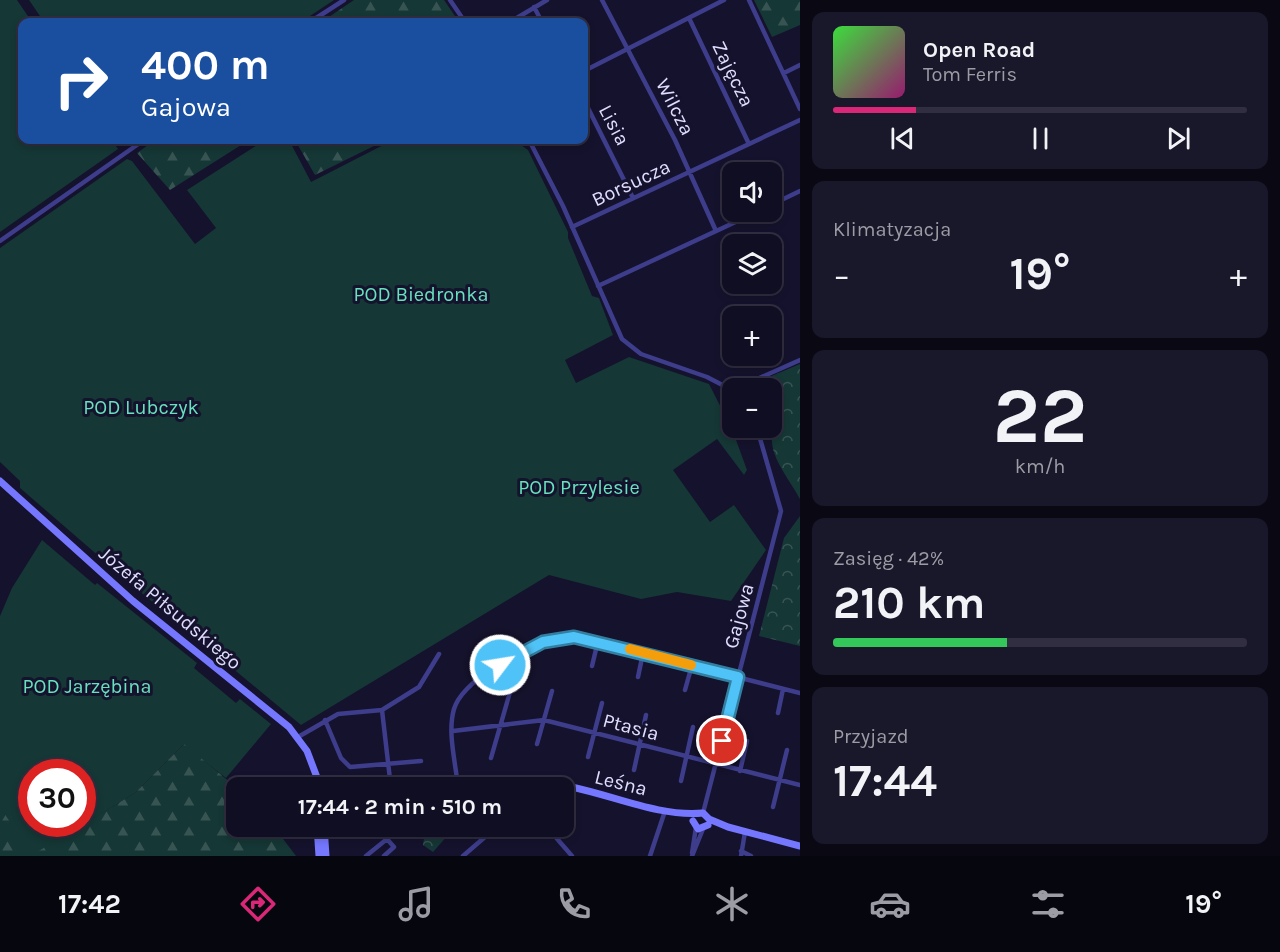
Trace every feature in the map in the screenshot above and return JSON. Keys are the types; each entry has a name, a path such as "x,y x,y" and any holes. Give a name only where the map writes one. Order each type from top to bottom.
{"street":[{"path":"316,18 344,0"},
{"path":"450,0 462,18"},
{"path":"516,18 548,0"},
{"name":"Wilcza","path":"602,0 690,172 716,231"},
{"path":"588,69 724,0"},
{"path":"749,0 800,109"},
{"path":"534,7 540,18"},
{"name":"Zajęcza","path":"689,18 749,144"},
{"path":"784,73 800,65"},
{"name":"Lisia","path":"588,108 633,198"},
{"name":"Borsucza","path":"572,227 800,120"},
{"path":"0,241 138,144"},
{"path":"531,144 572,227 618,333 630,347 641,354 711,378 722,384"},
{"path":"782,200 800,192"},
{"path":"598,286 735,222"},
{"path":"760,378 800,360"},
{"name":"Gajowa","path":"692,856 781,511 760,438"},
{"name":"Józefa Piłsudskiego","path":"0,481 125,594 298,737 317,777"},
{"path":"457,777 453,714 459,698 468,686 483,675 546,640 574,637 598,641 800,693"},
{"path":"592,666 598,641"},
{"path":"638,677 644,653"},
{"path":"298,737 338,714 382,710 419,687 439,654"},
{"path":"685,690 692,665"},
{"path":"778,713 783,689"},
{"path":"537,744 552,691"},
{"path":"491,758 510,692"},
{"path":"588,757 602,704"},
{"path":"382,710 390,777"},
{"path":"634,770 646,715"},
{"path":"325,720 341,758 350,767 421,761"},
{"name":"Ptasia","path":"453,731 544,720 800,785"},
{"path":"681,781 693,727"},
{"path":"740,771 747,741"},
{"path":"773,807 787,750"},
{"name":"Józefa Piłsudskiego","path":"312,765 315,777"},
{"name":"Leśna","path":"574,788 800,846"},
{"path":"650,856 665,811"},
{"path":"745,832 741,853 751,856"},
{"path":"318,837 319,856"},
{"path":"325,837 326,856"},
{"path":"463,856 485,837"},
{"path":"556,837 572,856"},
{"path":"366,856 387,839 394,848 384,856"}],"green space":[{"path":"0,0 17,0 29,18 18,18 18,144 115,144 118,149 0,232"},
{"path":"29,0 334,0 307,18 41,18"},
{"path":"354,0 444,0 456,18 327,18"},
{"path":"754,0 800,0 800,25 772,37"},
{"path":"149,144 243,144 170,190 137,153"},
{"path":"259,144 291,144 311,182 385,144 520,144 528,150 568,232 568,238 592,296 599,298 613,335 565,360 576,383 629,357 709,384 722,409 722,438 735,438 747,470 744,475 717,439 673,470 710,522 734,505 766,550 731,601 677,592 641,599 549,575 301,725 138,590 20,488 20,481 0,462 0,248 127,159 132,161 195,244 216,228 187,190"},
{"path":"297,144 378,144 315,175"},
{"path":"800,364 800,499 778,463 772,444 772,438 782,438 782,378 767,378"},
{"path":"800,516 800,646 759,636 784,538"},
{"name":"POD Jarzębina","path":"42,540 95,585 97,583 197,663 194,668 236,703 240,699 271,724 226,778 183,745 135,793 96,817 96,759 18,759 18,835 0,808 0,616 12,588"},
{"path":"184,744 226,779 226,837 282,837 296,856 0,856 0,807 32,855 62,837 96,837 96,816 135,793"},
{"name":"POD Jarzębina","path":"19,837 63,837 32,856"},
{"path":"424,837 446,837 433,852 423,845"}],"slow traffic":[{"path":"630,649 691,665"}],"route":[{"path":"500,665 531,646 574,637 612,644 738,677 722,741"}],"park label":[{"name":"POD Biedronka","path":"421,294"},
{"name":"POD Lubczyk","path":"141,407"},
{"name":"POD Przylesie","path":"579,487"}]}
